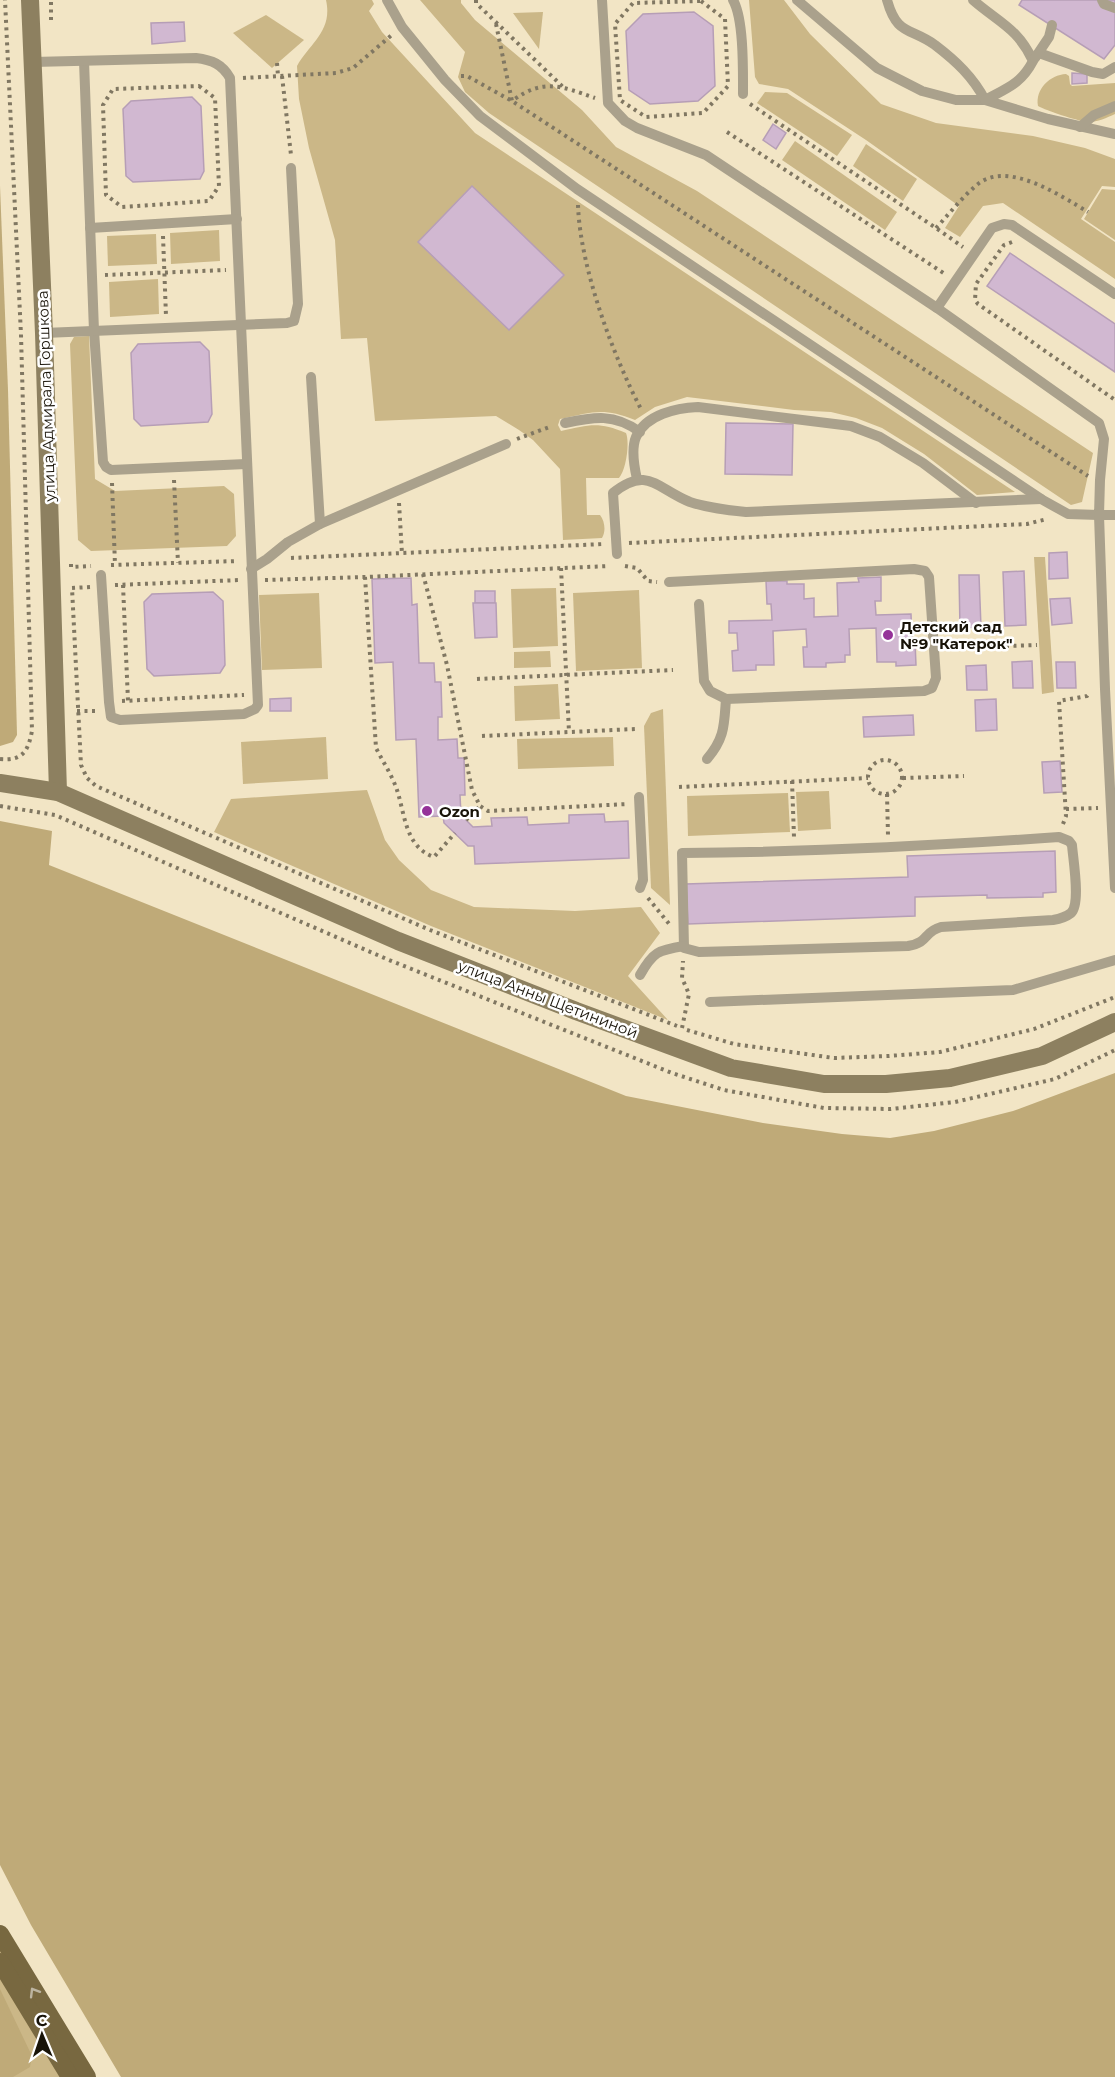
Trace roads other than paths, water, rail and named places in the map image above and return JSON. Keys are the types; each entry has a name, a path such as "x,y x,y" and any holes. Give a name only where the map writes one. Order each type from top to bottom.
{"main road":[{"name":"улица Адмирала Горшкова","path":"30,0 44,333 58,792"},
{"name":"улица Анны Щетининой","path":"0,783 58,792 398,940 576,1011 731,1068 824,1084 886,1084 950,1078 1042,1056 1115,1022"},
{"path":"0,1934 87,2077"},
{"path":"0,1962 70,2077"}],"lane":[{"path":"387,0 402,27 445,80 480,116 577,189 1041,500 1068,514 1115,515"},
{"path":"602,0 608,103 625,121 637,128 706,155 937,308 1099,423 1110,440 1100,480 1100,515 1110,689 1115,888"},
{"path":"733,0 738,10 743,63 742,94"},
{"path":"798,0 877,68 922,90 956,100 986,100 1080,127 1115,134"},
{"path":"887,0 898,26 934,44 969,74 986,100"},
{"path":"973,0 1018,36 1036,57 1103,74 1115,67"},
{"path":"1101,0 1104,4 1115,8"},
{"path":"986,100 1017,83 1027,72 1049,37 1052,25"},
{"path":"33,62 196,58 208,59 219,64 230,78 258,705 255,709 244,714 117,720 111,717 102,576"},
{"path":"84,61 94,331 102,454 106,467 111,470 246,464"},
{"path":"1080,127 1094,115 1115,106"},
{"path":"44,333 294,321 297,313 291,168"},
{"path":"90,228 237,219"},
{"path":"937,308 992,228 1004,224 1012,225 1115,294"},
{"path":"311,376 320,524"},
{"path":"637,479 633,459 636,437 648,422 667,412 698,407 851,426 880,437 923,463 976,503"},
{"path":"565,423 598,417 616,419 640,432"},
{"path":"251,570 288,542 320,524 506,444"},
{"path":"616,549 614,493 623,485 637,479 650,480 690,501 715,508 746,512 1041,500"},
{"path":"669,582 914,569 925,571 929,577 936,678 932,688 924,692 726,699 710,691 704,681 699,604"},
{"path":"707,759 718,747 724,733 726,699"},
{"path":"640,800 643,880 640,888"},
{"path":"640,975 649,960 662,949 684,946 699,952 908,946 923,942 932,929 941,927 1053,920 1065,917 1071,914 1077,903 1072,845 1069,841 1059,837 889,849 682,853 684,946"},
{"path":"710,1002 1013,990 1115,960"}],"place":[{"name":"Детский сад №9 \"Катерок\"","path":"888,635"},
{"name":"Ozon","path":"427,811"}]}
